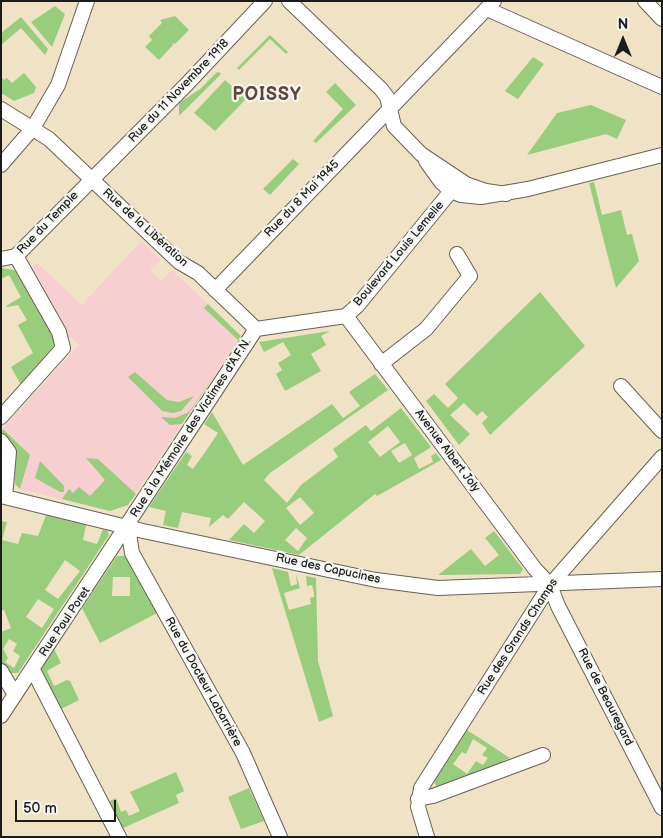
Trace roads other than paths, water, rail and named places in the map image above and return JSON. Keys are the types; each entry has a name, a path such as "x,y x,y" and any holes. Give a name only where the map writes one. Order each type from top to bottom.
{"street":[{"path":"1,165 33,128 58,85 87,1"},
{"name":"Rue du 11 Novembre 1918","path":"92,179 188,84 265,1"},
{"path":"289,1 381,89 387,97 394,126 456,186"},
{"path":"645,1 662,19"},
{"path":"491,5 662,87"},
{"name":"Rue du 8 Mai 1945","path":"215,290 491,5"},
{"name":"Rue de la Libération","path":"1,109 33,128 92,179 179,262 198,273 256,329"},
{"name":"Boulevard Louis Lemelle","path":"256,329 346,316 358,305 456,186 475,197 506,194 662,155"},
{"name":"Rue du Temple","path":"1,259 16,256 92,179"},
{"path":"381,364 426,329 470,276 457,254"},
{"path":"1,417 63,348 59,332 16,256"},
{"name":"Avenue Albert Joly","path":"346,316 535,569 550,585"},
{"name":"Rue à la Mémoire des Victimes d'A.F.N.","path":"128,527 133,515 256,329"},
{"path":"621,386 662,431"},
{"path":"1,441 9,452 3,497"},
{"name":"Rue des Grands Champs","path":"418,799 421,788 550,585 662,457"},
{"name":"Rue des Capucines","path":"3,497 128,527 376,580 438,588 662,579"},
{"name":"Rue Paul Poret","path":"1,716 128,527"},
{"name":"Rue du Docteur Labarrière","path":"128,527 132,553 243,753 280,837"},
{"name":"Rue de Beauregard","path":"550,585 558,606 656,787 662,808"},
{"path":"33,670 119,837"},
{"path":"1,671 15,695"},
{"path":"427,837 418,807 418,799 433,796 543,755"}],"district":[{"name":"POISSY","path":"267,95"}]}
